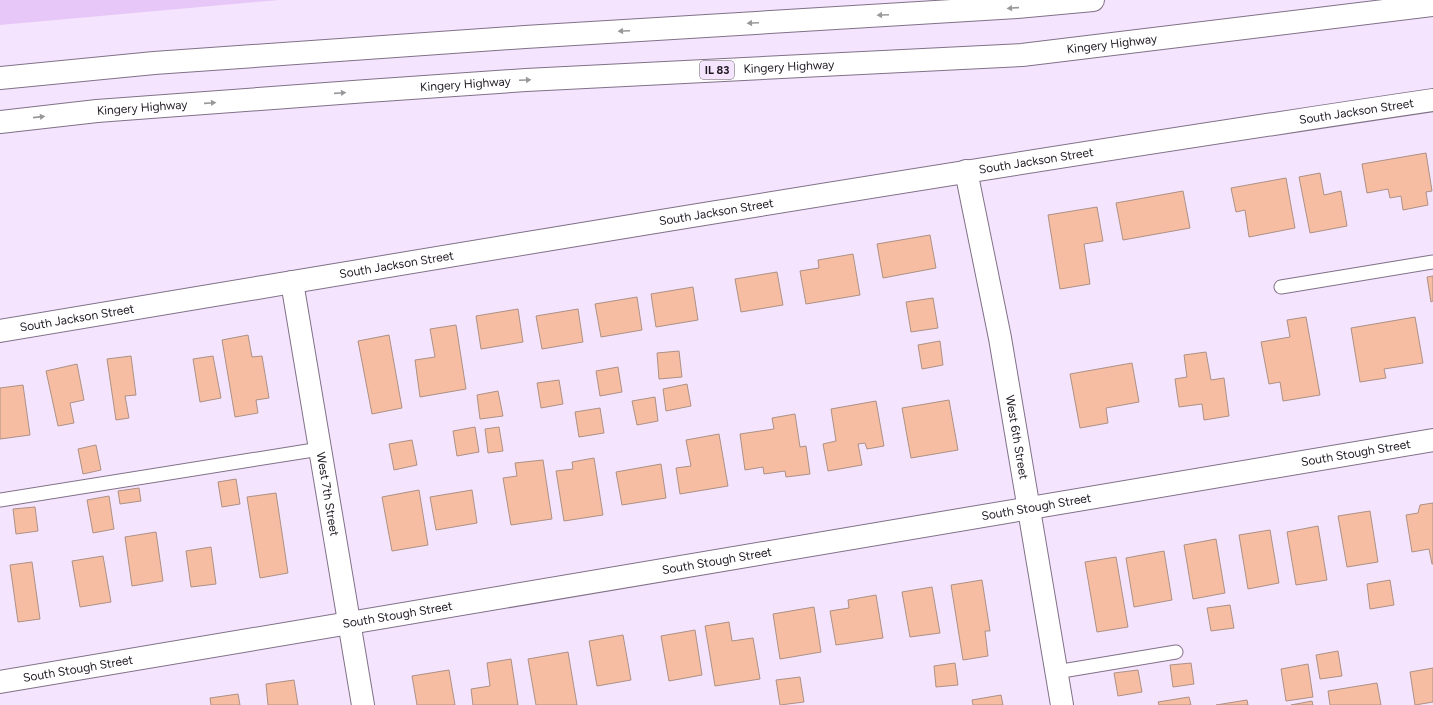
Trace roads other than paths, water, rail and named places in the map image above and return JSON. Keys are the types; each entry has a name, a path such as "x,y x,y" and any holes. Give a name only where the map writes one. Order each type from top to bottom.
{"main road":[{"path":"0,78 186,61 517,37 1017,8 1094,0"},
{"name":"Kingery Highway","path":"0,122 97,111 526,80 1022,55 1433,5"},
{"name":"South Jackson Street","path":"0,331 966,171 1433,100"},
{"name":"West 6th Street","path":"966,171 1000,338 1062,705"},
{"name":"West 7th Street","path":"292,282 363,705"},
{"name":"South Stough Street","path":"0,682 1433,440"}],"lane":[{"path":"1281,287 1433,262"},
{"path":"0,500 320,449"},
{"path":"1056,672 1176,652"}]}
